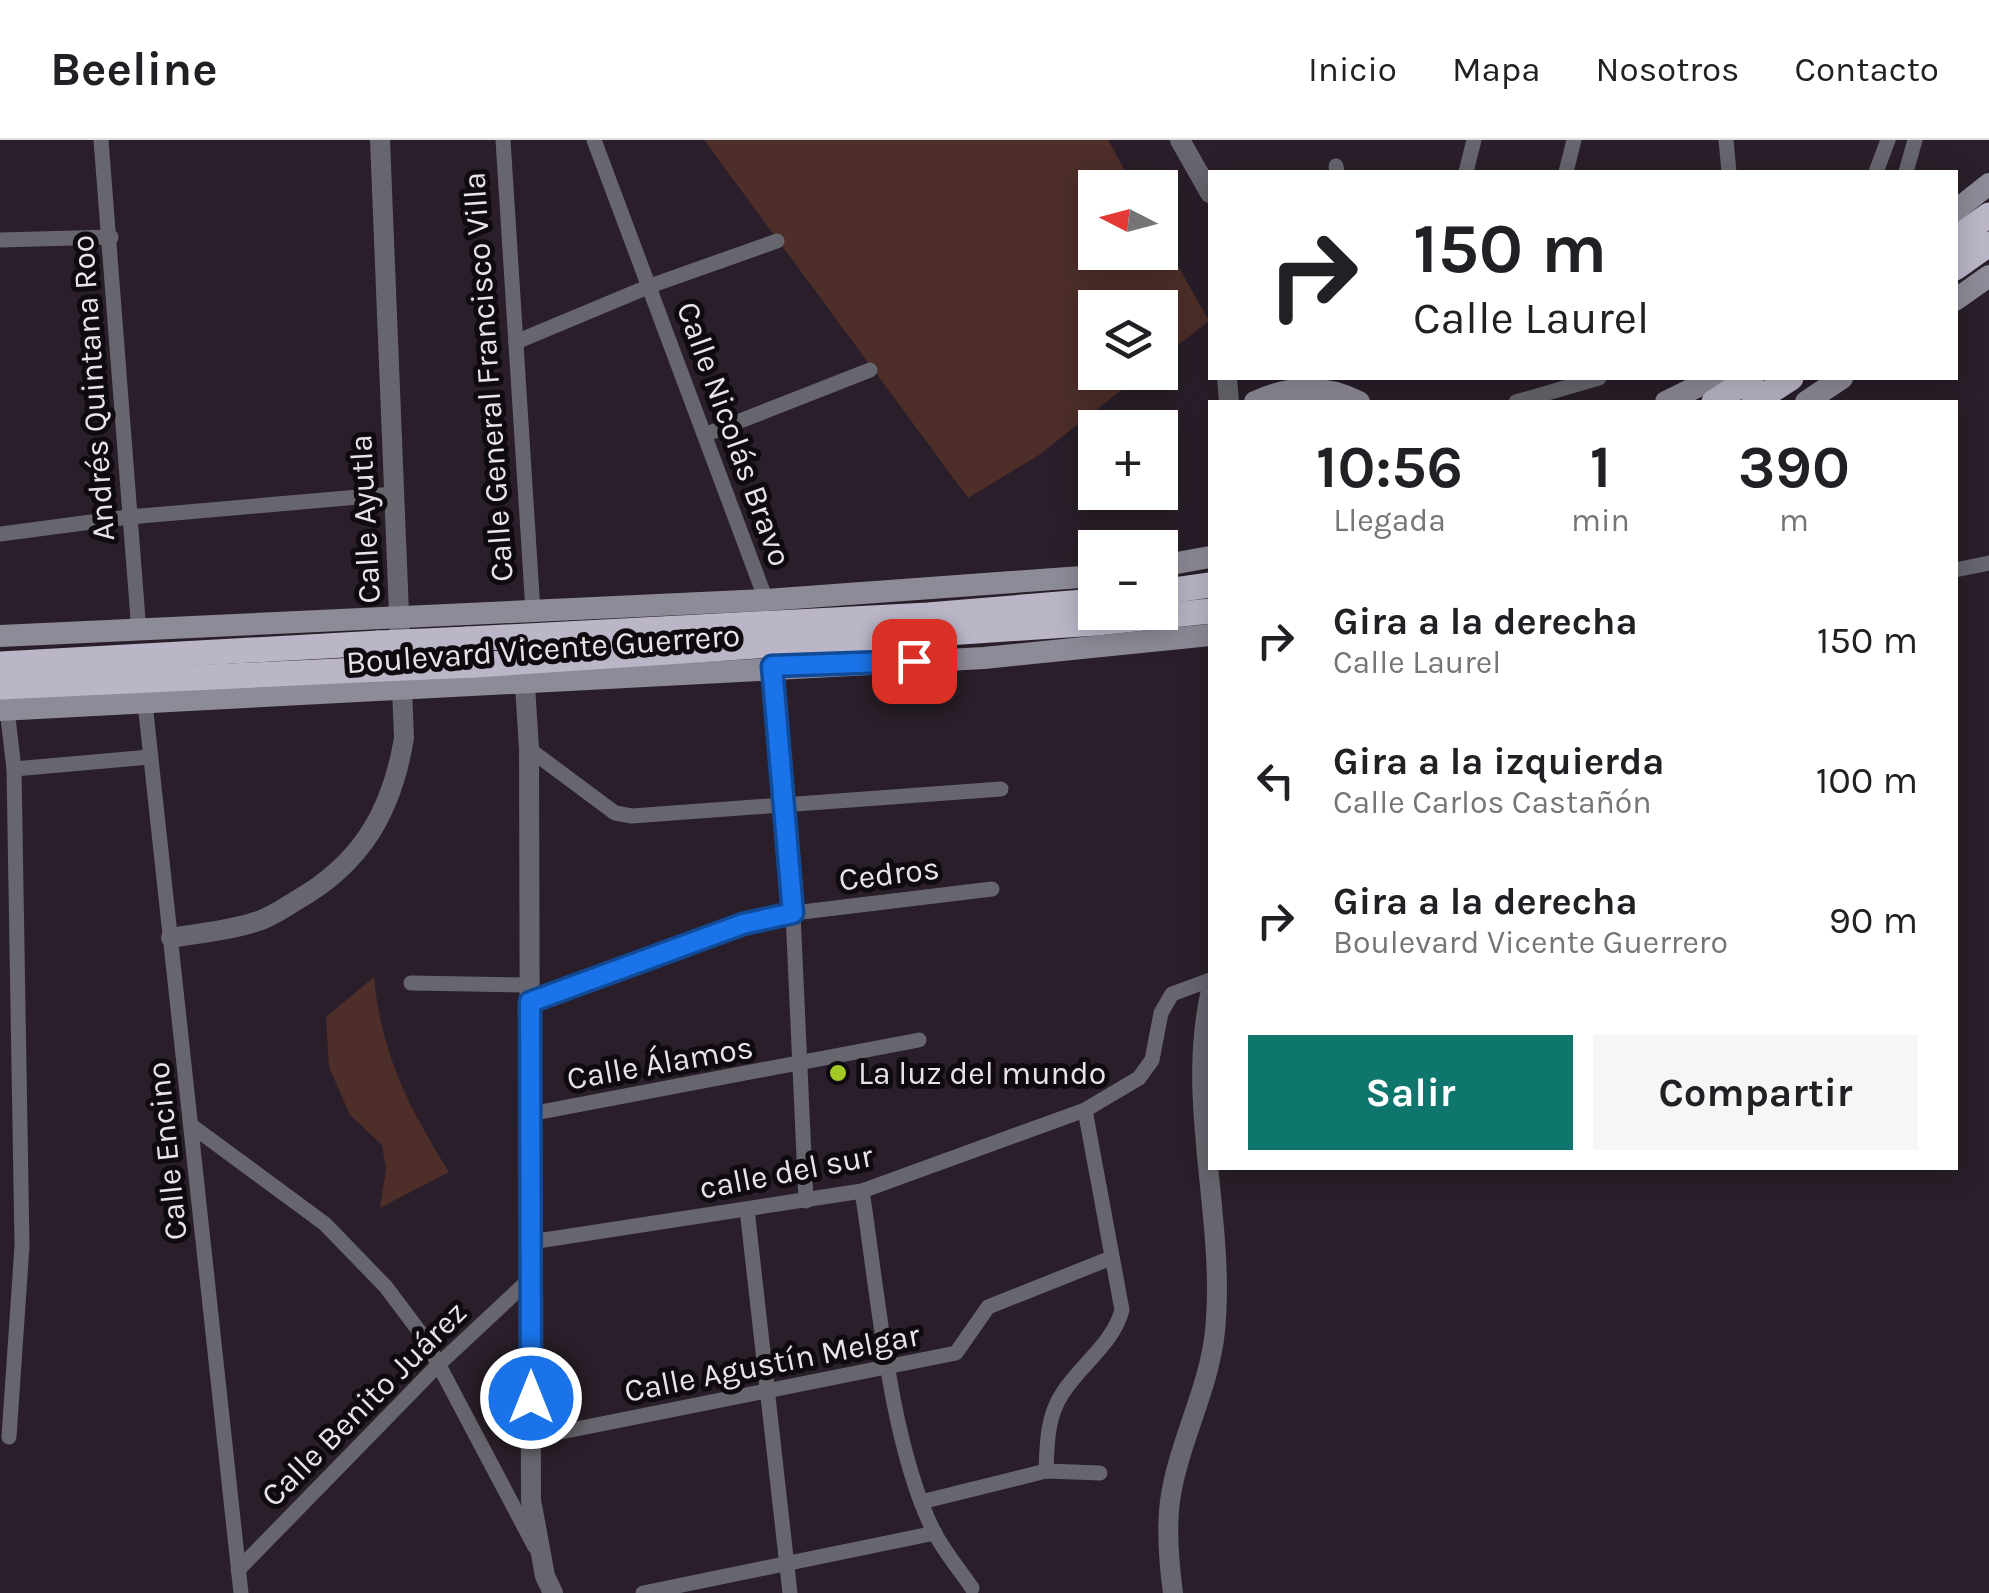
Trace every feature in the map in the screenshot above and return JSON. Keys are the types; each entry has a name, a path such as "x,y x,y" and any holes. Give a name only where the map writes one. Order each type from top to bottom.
{"highway":[{"path":"1958,237 1989,215"},
{"path":"1958,266 1989,244"},
{"path":"1717,400 1748,380"},
{"path":"1757,400 1789,380"},
{"path":"1178,589 1208,585"},
{"name":"Boulevard Vicente Guerrero","path":"2,702 379,656 468,639 928,615 1078,602"},
{"name":"Boulevard Vicente Guerrero","path":"0,664 379,656 475,664 1096,623 1208,611"}],"main road":[{"path":"1958,209 1989,184"},
{"path":"1958,298 1989,276"},
{"path":"1670,400 1711,380"},
{"path":"1809,400 1839,380"},
{"path":"1259,400 1289,389 1332,391 1353,400"},
{"path":"1178,563 1208,557"},
{"name":"Boulevard Vicente Guerrero","path":"0,636 766,600 1078,577"},
{"name":"Boulevard Vicente Guerrero","path":"2,702 145,703 402,692 772,666 984,658 1208,634"}],"street":[{"name":"Andrés Quintana Roo","path":"100,140 111,237 139,632"},
{"name":"Calle Ayutla","path":"170,938 258,922 314,891 356,856 384,815 397,780 404,738 380,140"},
{"name":"Calle General Francisco Villa","path":"503,140 533,611"},
{"name":"Calle Nicolás Bravo","path":"594,140 766,600"},
{"path":"1180,140 1208,189"},
{"path":"1466,170 1474,140"},
{"path":"1566,170 1574,140"},
{"path":"1726,140 1729,170"},
{"path":"1877,170 1888,140"},
{"path":"1907,170 1915,140"},
{"path":"0,240 111,237"},
{"path":"516,342 650,286 778,241"},
{"path":"706,434 870,370"},
{"path":"1520,400 1551,384 1583,380"},
{"path":"0,534 129,517 393,494"},
{"path":"1958,569 1989,563"},
{"path":"772,666 793,913 806,1201"},
{"path":"525,685 529,750 532,1500 542,1559 553,1593"},
{"path":"2,702 14,769 22,1246 6,1349 8,1437"},
{"name":"Calle Encino","path":"145,703 241,1593"},
{"path":"529,750 616,813 654,816 1001,789"},
{"path":"14,769 150,757"},
{"name":"Cedros","path":"530,993 743,924 793,913 992,889"},
{"name":"calle del sur","path":"531,1242 862,1192 1085,1110 1140,1078 1152,1060 1161,1013 1172,994 1208,981"},
{"path":"412,984 530,993"},
{"path":"1208,1008 1203,1039 1208,1122"},
{"name":"Calle Álamos","path":"530,1114 920,1040"},
{"path":"0,1072 20,1074"},
{"path":"1046,1471 1047,1430 1059,1397 1118,1327 1122,1310 1085,1110"},
{"path":"192,1126 326,1224 386,1288 438,1365 542,1559"},
{"path":"0,1158 18,1153"},
{"path":"1173,1593 1170,1503 1210,1366 1215,1330 1211,1170"},
{"path":"862,1192 889,1368 921,1502 934,1534 972,1588"},
{"path":"748,1209 784,1567 790,1593"},
{"name":"Calle Agustín Melgar","path":"531,1438 767,1394 956,1353 988,1307 1111,1258"},
{"name":"Calle Benito Juárez","path":"238,1570 438,1365 531,1278"},
{"path":"921,1502 1046,1471 1100,1473"},
{"path":"643,1593 934,1534"}],"shaded area":[{"path":"704,140 1108,140 1125,170 1078,170 1078,270 1178,270 1178,266 1208,322 1178,345 1178,290 1078,290 1078,390 1121,390 1096,410 1078,410 1078,424 1039,455 968,498"},
{"path":"374,977 390,1056 421,1125 449,1172 380,1208 386,1169 382,1145 350,1115 329,1067 326,1017"}],"place":[{"name":"La luz del mundo","path":"838,1073"}],"route":[{"path":"531,1398 530,1002 743,924 793,913 772,666 914,661"}]}
